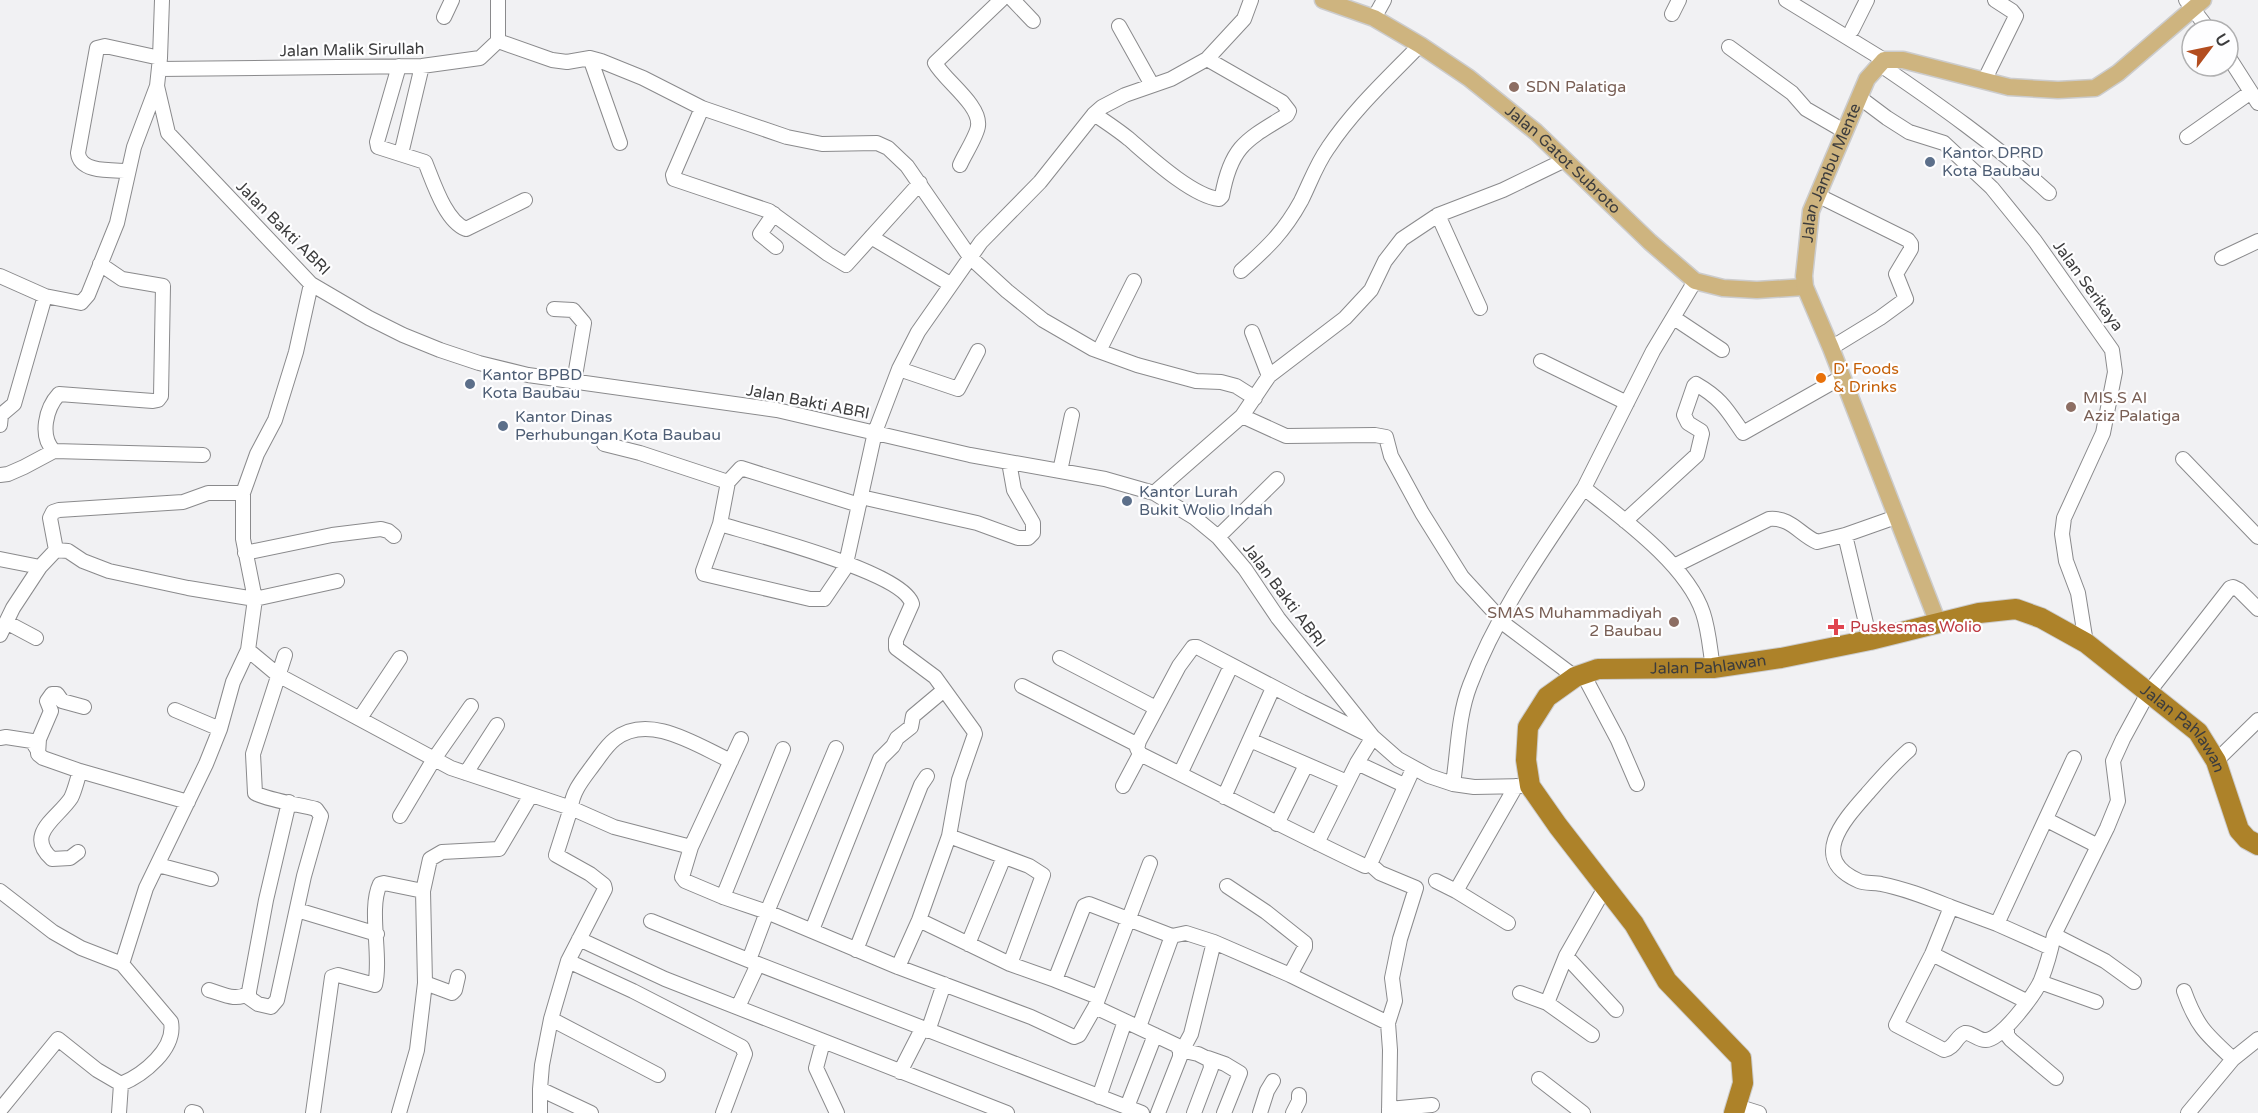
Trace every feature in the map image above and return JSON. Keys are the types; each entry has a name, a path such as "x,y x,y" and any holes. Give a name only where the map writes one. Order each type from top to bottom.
{"highway":[{"name":"Jalan Pahlawan","path":"1736,1109 1743,1083 1741,1058 1667,981 1636,928 1606,886 1523,786 1528,727 1547,696 1579,676 1606,669 1713,668 1781,658 1870,640 1979,613 2016,609 2041,618 2086,643 2198,732 2216,761 2239,830 2258,844"}],"main road":[{"name":"Jalan Gatot Subroto","path":"1323,0 1374,18 1420,45 1508,108 1650,242 1695,281 1723,288 1757,290 1805,287"},
{"path":"1881,62 1903,60 1984,81 2031,89 2096,88 2118,73 2194,3"},
{"name":"Jalan Jambu Mente","path":"1881,62 1867,79 1811,212 1804,276 1805,287 1832,348 1938,622"}],"street":[{"name":"Jalan Bakti ABRI","path":"162,0 157,86 168,133 311,284 369,318 440,350 479,363 528,375 777,410 970,455 1105,479 1154,493 1195,518 1218,537 1245,569 1278,618 1373,737 1398,759 1413,769 1453,783 1473,787 1523,786"},
{"path":"444,17 452,0"},
{"path":"498,0 498,41 558,61 567,62 590,58 643,78 702,108 787,137 822,144 877,143 893,151 920,183 970,257 1043,320 1078,342 1099,351 1169,376 1236,386 1255,398"},
{"path":"960,165 978,126 976,114 935,63 1001,0"},
{"path":"1013,0 1033,21"},
{"path":"1010,462 1014,490 1033,523 1033,533 1028,538 1018,538 977,524 860,501 743,468 738,470 728,482 720,524 703,571 704,574 821,600 843,572 860,501 875,432 899,369 918,332 950,284 988,233 1040,182 1094,114 1125,95 1171,79 1207,59 1244,19 1251,0"},
{"path":"1374,18 1384,0"},
{"path":"1672,14 1679,0"},
{"path":"1786,0 1881,62 2022,168 2049,193"},
{"path":"1852,30 1867,0"},
{"path":"1984,81 2016,16 1995,0"},
{"path":"2194,3 2202,18"},
{"path":"1119,26 1152,86"},
{"name":"Jalan Malik Sirullah","path":"128,171 82,165 78,160 97,48 105,46 160,63 422,66 480,58 498,41"},
{"path":"1241,271 1271,245 1287,224 1302,199 1313,171 1352,114 1420,45"},
{"path":"1729,47 1792,93 1806,109 1844,131"},
{"path":"590,58 620,143"},
{"path":"1094,114 1128,138 1157,163 1206,196 1219,199 1222,196 1228,168 1238,150 1287,116 1288,111 1282,102 1207,59"},
{"path":"399,66 378,147 424,162 439,196 460,227 470,229 525,200"},
{"path":"401,154 422,66"},
{"path":"2187,137 2254,98 2240,75"},
{"path":"0,276 45,296 81,303 88,295 117,223 128,171 149,102 157,86"},
{"name":"Jalan Serikaya","path":"1859,97 1909,132 1944,143 1992,188 2035,241 2109,342 2115,360 2115,372 2103,433 2064,518 2063,545 2066,561 2078,593 2086,643"},
{"path":"702,108 673,175 674,179 774,214 846,265 920,183"},
{"path":"1154,493 1242,416 1269,376 1345,318 1371,290 1384,263 1399,241 1438,215 1503,190 1565,160"},
{"path":"1817,195 1908,240 1911,244 1911,249 1896,274 1906,299 1832,348"},
{"path":"774,214 760,234 776,247"},
{"path":"1438,215 1480,308"},
{"path":"871,237 950,284"},
{"path":"2222,258 2258,241"},
{"path":"54,451 47,443 45,432 54,399 59,394 153,401 158,400 161,396 163,286 128,281 100,264"},
{"path":"1099,351 1134,281"},
{"path":"1453,783 1461,716 1470,685 1499,618 1584,488 1653,351 1695,281"},
{"path":"122,964 138,908 220,729 233,682 248,650 255,599 245,553 243,493 257,454 275,420 296,352 311,284"},
{"path":"0,425 1,415 15,404 45,296"},
{"path":"554,309 573,310 584,323 574,382"},
{"path":"1674,318 1722,350"},
{"path":"1252,332 1269,376"},
{"path":"899,369 958,389 978,351"},
{"path":"1542,361 1627,403"},
{"path":"1625,520 1697,454 1701,431 1688,423 1684,415 1696,384 1715,395 1743,433 1842,377"},
{"path":"1060,471 1072,415"},
{"path":"1242,416 1286,436 1375,435 1386,437 1391,456 1456,569 1499,618 1579,676 1618,740 1637,784"},
{"path":"604,444 640,453 728,482"},
{"path":"0,474 8,474 54,451 202,455"},
{"path":"2183,459 2258,537"},
{"path":"1218,537 1277,479"},
{"path":"1584,488 1625,520 1674,567 1692,591 1703,611 1713,668"},
{"path":"57,550 50,518 53,512 59,510 183,502 208,493 243,493"},
{"path":"1674,567 1769,519 1776,518 1792,523 1817,542 1896,517"},
{"path":"720,524 846,561 884,580 911,599 912,604 895,645 896,648 932,674 975,734 961,773 949,836 919,921 898,967"},
{"path":"245,553 332,535 371,530 388,531 394,536"},
{"path":"1845,535 1870,640"},
{"path":"0,635 40,567 57,550"},
{"path":"57,550 68,551 82,561 109,571 188,588 255,599 337,581"},
{"path":"0,558 40,567"},
{"path":"1951,907 1932,954 1896,1025 1944,1050 1952,1048 1963,1034 1966,1033 1986,1041 2007,1028 2040,982 2053,941 2118,801 2114,759 2148,693 2230,588 2239,590 2258,609"},
{"path":"6,622 36,638"},
{"path":"1123,786 1156,708 1179,666 1193,647 1197,647 1273,688 1373,737 1357,763 1317,843"},
{"path":"248,650 278,675 466,774 570,808 614,827 691,847"},
{"path":"285,655 253,754 252,773 255,793 261,797 289,802 316,809 321,816 277,1002 271,1007 258,1004 248,998 266,900 289,802"},
{"path":"360,718 400,658"},
{"path":"1060,658 1156,708"},
{"path":"1180,774 1231,666"},
{"path":"1022,686 1139,749 1180,774 1365,866 1370,864 1413,769"},
{"path":"1224,797 1273,688"},
{"path":"812,930 880,759 893,746 897,738 911,727 913,716 944,690"},
{"path":"37,749 51,711 47,701 52,694 57,694 62,701 84,707"},
{"path":"400,816 434,759 471,706"},
{"path":"175,710 220,729"},
{"path":"2216,761 2258,720"},
{"path":"466,774 497,725"},
{"path":"540,1113 542,1065 551,1019 568,961 605,889 604,885 590,874 556,855 571,800 577,787 613,740 630,731 646,728 659,730 731,761"},
{"path":"0,738 32,741 43,758 188,802"},
{"path":"741,740 691,847 682,877 686,881 812,930 898,967 1031,1017 1074,1037 1079,1035 1097,1002 1150,863"},
{"path":"1250,740 1347,782"},
{"path":"738,1007 767,912 836,748"},
{"path":"723,897 783,749"},
{"path":"1909,750 1887,770 1842,823 1835,838 1833,858 1840,869 1859,881 1879,883 1917,893 1997,924 2053,941 2105,961 2134,982"},
{"path":"1997,924 2074,758"},
{"path":"1357,763 1404,785"},
{"path":"1277,824 1306,765"},
{"path":"78,852 70,858 52,859 45,852 42,833 49,820 70,799 80,771"},
{"path":"856,950 921,785 927,776"},
{"path":"1456,891 1523,786"},
{"path":"399,1113 417,1050 425,983 423,891 430,859 434,855 466,849 499,849 531,795"},
{"path":"2047,820 2097,846"},
{"path":"949,836 1029,866 1043,875 1010,964"},
{"path":"968,944 1004,857"},
{"path":"1370,864 1380,873 1416,888 1400,939 1392,978 1395,1001 1388,1023 1389,1111 1432,1105"},
{"path":"158,865 211,879"},
{"path":"1436,880 1508,923"},
{"path":"313,1113 332,977 338,975 375,985 376,906 380,884 423,891"},
{"path":"1227,886 1266,912 1305,943 1290,975"},
{"path":"1547,1003 1566,956 1606,886"},
{"path":"0,891 53,932 81,948 122,964 171,1022 172,1027 165,1047 151,1066 136,1078 121,1083 97,1070 58,1039 0,1110"},
{"path":"1055,980 1086,905 1089,904 1172,936 1186,933 1214,942 1290,975 1388,1023"},
{"path":"297,910 377,934"},
{"path":"651,921 1142,1113"},
{"path":"919,921 1010,964 1055,980 1097,1002 1125,1021 1176,1045 1180,1050 1226,1064 1240,1073 1224,1113"},
{"path":"1139,1027 1172,936"},
{"path":"579,939 665,978 1007,1113"},
{"path":"1158,1113 1180,1057 1180,1050 1191,1034 1214,942"},
{"path":"1932,954 2026,1001"},
{"path":"1566,956 1616,1010"},
{"path":"568,961 633,991 742,1047 745,1054 723,1113"},
{"path":"425,983 452,993 458,977"},
{"path":"2040,982 2096,1002"},
{"path":"900,1072 925,1030 944,984"},
{"path":"209,990 233,998 243,998 249,993"},
{"path":"2184,992 2193,1016 2202,1030 2234,1059"},
{"path":"1520,993 1547,1003 1592,1035"},
{"path":"551,1019 658,1075"},
{"path":"1099,1097 1125,1021"},
{"path":"2007,1028 2007,1035 2011,1040 2056,1078"},
{"path":"1127,1107 1155,1035"},
{"path":"2188,1113 2234,1059 2258,1039"},
{"path":"823,1042 816,1068 837,1113"},
{"path":"1194,1113 1211,1068 1212,1063 1208,1058"},
{"path":"1539,1078 1583,1113"},
{"path":"1260,1113 1273,1081"},
{"path":"119,1113 121,1083"},
{"path":"540,1089 591,1113"},
{"path":"1293,1113 1299,1101 1299,1095"},
{"path":"1736,1109 1759,1113"}],"place":[{"name":"SDN Palatiga","path":"1514,87"},
{"name":"Kantor DPRD Kota Baubau","path":"1930,162"},
{"name":"D' Foods & Drinks","path":"1821,378"},
{"name":"Kantor BPBD Kota Baubau","path":"470,384"},
{"name":"MIS.S Al Aziz Palatiga","path":"2071,407"},
{"name":"Kantor Dinas Perhubungan Kota Baubau","path":"503,426"},
{"name":"Kantor Lurah Bukit Wolio Indah","path":"1127,501"},
{"name":"SMAS Muhammadiyah 2 Baubau","path":"1674,622"},
{"name":"Puskesmas Wolio","path":"1836,627"}]}
